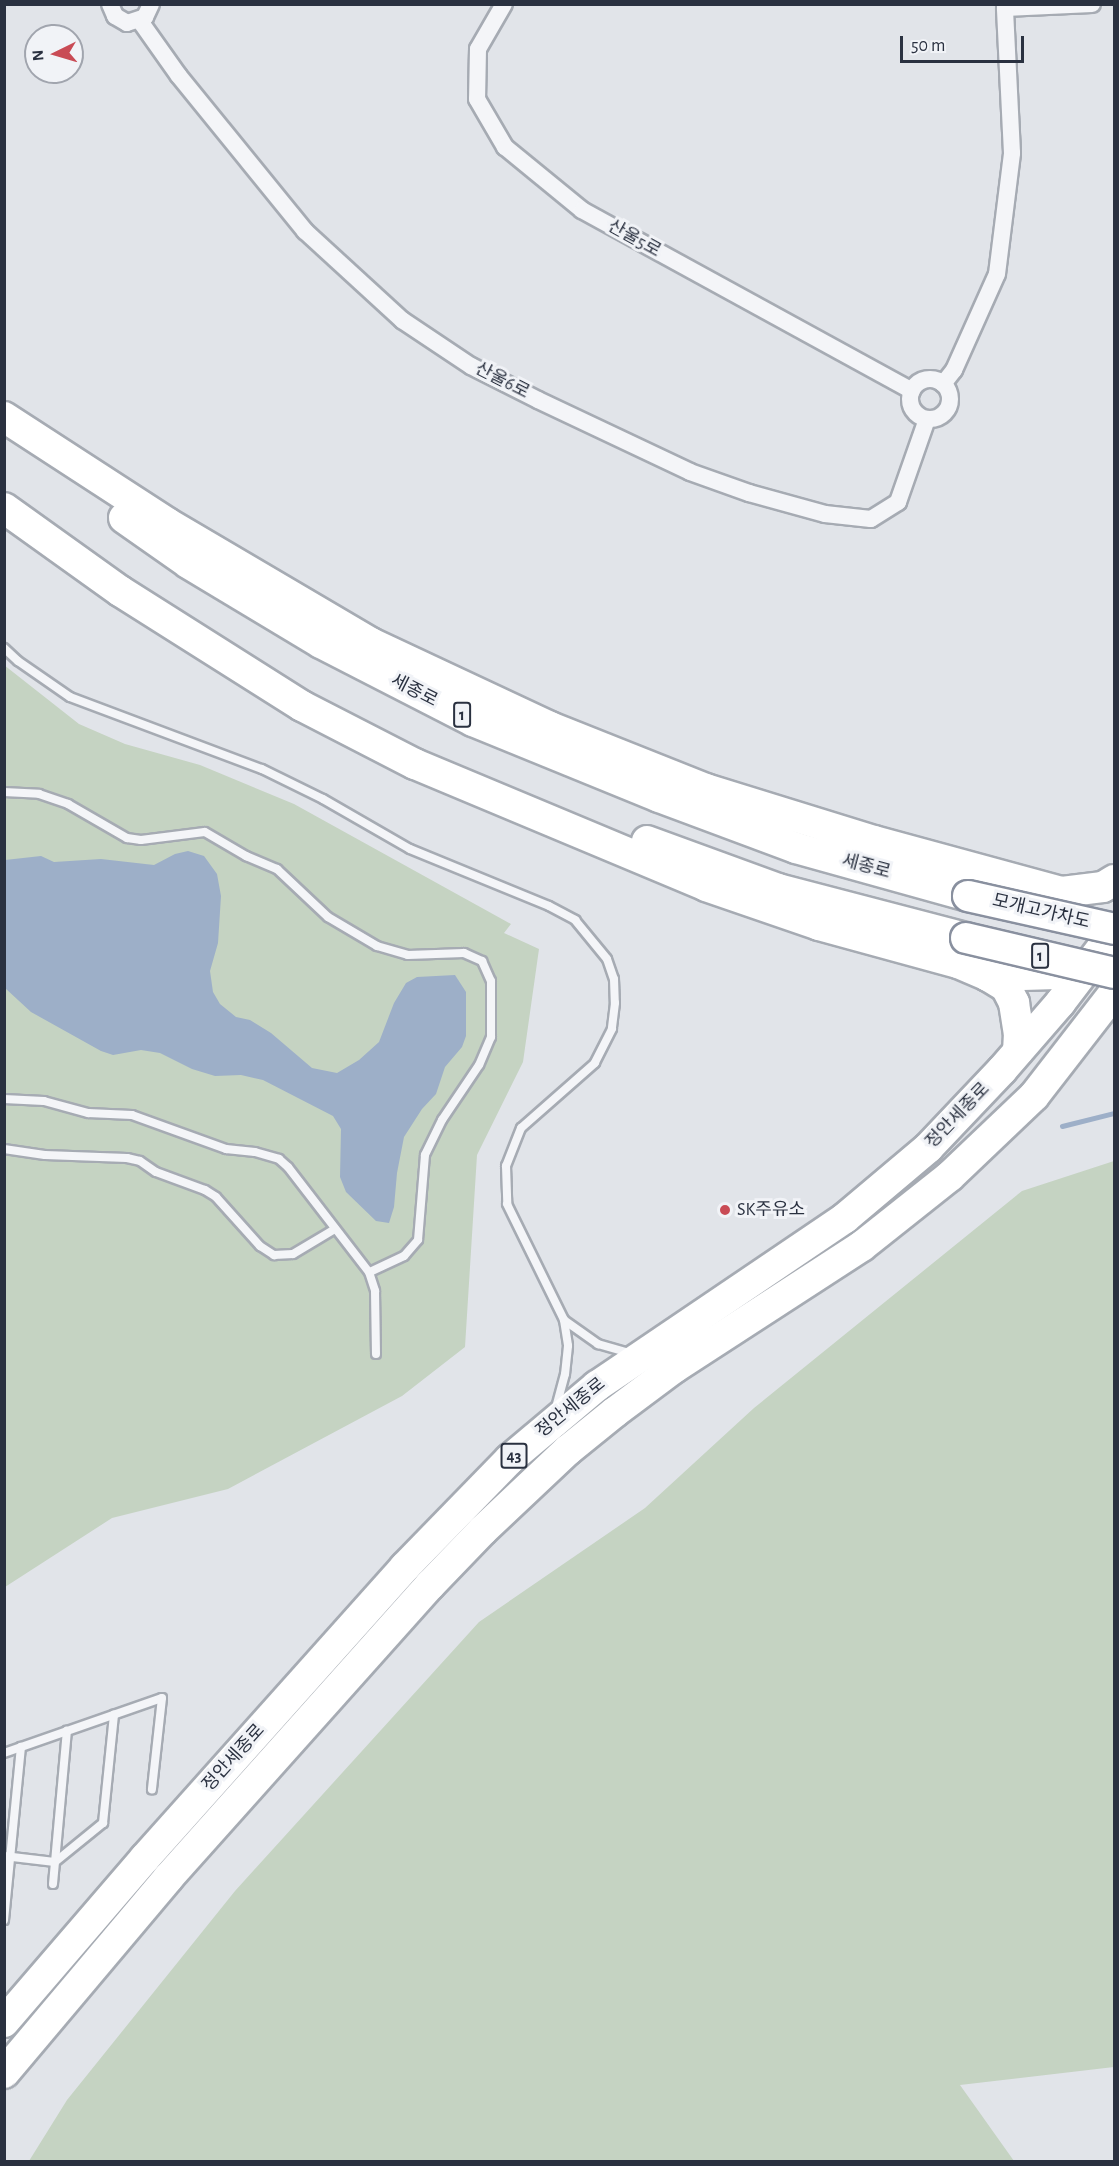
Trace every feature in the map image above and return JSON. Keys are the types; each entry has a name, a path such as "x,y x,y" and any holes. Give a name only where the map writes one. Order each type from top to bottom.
{"highway":[{"path":"4,417 167,523 371,643 550,727 706,789 874,841 1078,898 1096,914 1111,947 1057,974 988,976"},
{"name":"세종로","path":"4,434 188,562 321,643 474,721 659,797 796,848 968,896"},
{"name":"1","path":"4,490 153,597 300,683 449,760 641,839 778,889 966,938 1111,947"},
{"path":"4,508 120,591 302,706 416,764 706,886 819,925 958,963 988,976 1006,987 1014,1003 1018,1051"},
{"path":"1062,892 1103,887 1114,880"},
{"name":"모개고가차도","path":"968,896 1111,947"},
{"name":"정안세종로","path":"4,2022 145,1858 405,1566 510,1459 553,1421 649,1349 845,1218 928,1148 1111,947"},
{"name":"정안세종로","path":"4,2073 168,1878 430,1585 483,1530 568,1450 615,1412 674,1368 862,1246 950,1176 1034,1096 1103,1021 1114,993"}],"street":[{"path":"110,4 115,16 121,21 140,21 149,12 151,4"},
{"name":"산울5로","path":"504,4 478,49 477,99 505,147 582,210 912,391"},
{"path":"943,384 954,370 997,274 1012,153 1005,6 1092,4"},
{"name":"산울6로","path":"140,21 179,76 304,231 402,320 471,366 538,400 690,472 739,490 825,513 871,519 898,502 927,419"},
{"path":"926,379 943,384 950,395 948,407 940,417 927,419 913,409 912,391 926,379"}],"lane":[{"path":"4,648 18,661 70,697 261,769 323,799 410,849 549,906 575,920 607,959 614,979 615,1003 612,1029 595,1063 521,1128 506,1166 507,1204 564,1320 567,1346 565,1374 553,1421"},
{"path":"4,792 39,794 68,804 127,838 141,840 205,832 246,856 259,859 277,868 328,918 377,946 408,955 464,952 482,961 491,981 490,1036 480,1065 442,1120 425,1155 418,1240 404,1256 369,1272"},
{"path":"4,1099 45,1101 88,1113 132,1115 226,1149 269,1155 288,1167 369,1272 375,1291 376,1354"},
{"path":"4,1149 45,1155 127,1158 140,1161 156,1172 205,1190 216,1197 260,1246 274,1255 293,1254 335,1229"},
{"path":"564,1320 598,1344 626,1352 649,1349"},
{"path":"4,1753 162,1698 152,1789"},
{"path":"8,1857 55,1862 103,1823 114,1714"},
{"path":"53,1884 67,1731"},
{"path":"4,1920 8,1857 21,1747"}],"green space":[{"path":"4,665 79,724 125,744 200,765 294,804 511,924 504,933 539,949 523,1062 477,1155 465,1347 402,1396 228,1489 112,1518 5,1587"},
{"path":"1114,1161 1114,2067 960,2085 1014,2161 29,2161 67,2100 235,1891 479,1622 645,1508 754,1408 1022,1191"}],"water":[{"path":"188,851 204,856 217,874 221,896 218,943 210,971 213,992 220,1004 236,1017 250,1020 271,1033 312,1068 337,1073 359,1060 379,1042 394,1003 406,983 417,977 455,975 466,992 466,1036 462,1047 445,1067 436,1094 422,1109 404,1137 397,1173 394,1207 389,1223 376,1221 346,1192 340,1177 341,1129 333,1116 263,1080 241,1075 215,1076 192,1069 160,1053 141,1050 113,1055 101,1051 31,1012 5,988 5,860 41,856 54,862 101,859 154,865 175,854"}],"waterway":[{"path":"1062,1126 1114,1113"}],"place":[{"name":"SK주유소","path":"725,1210"}]}
